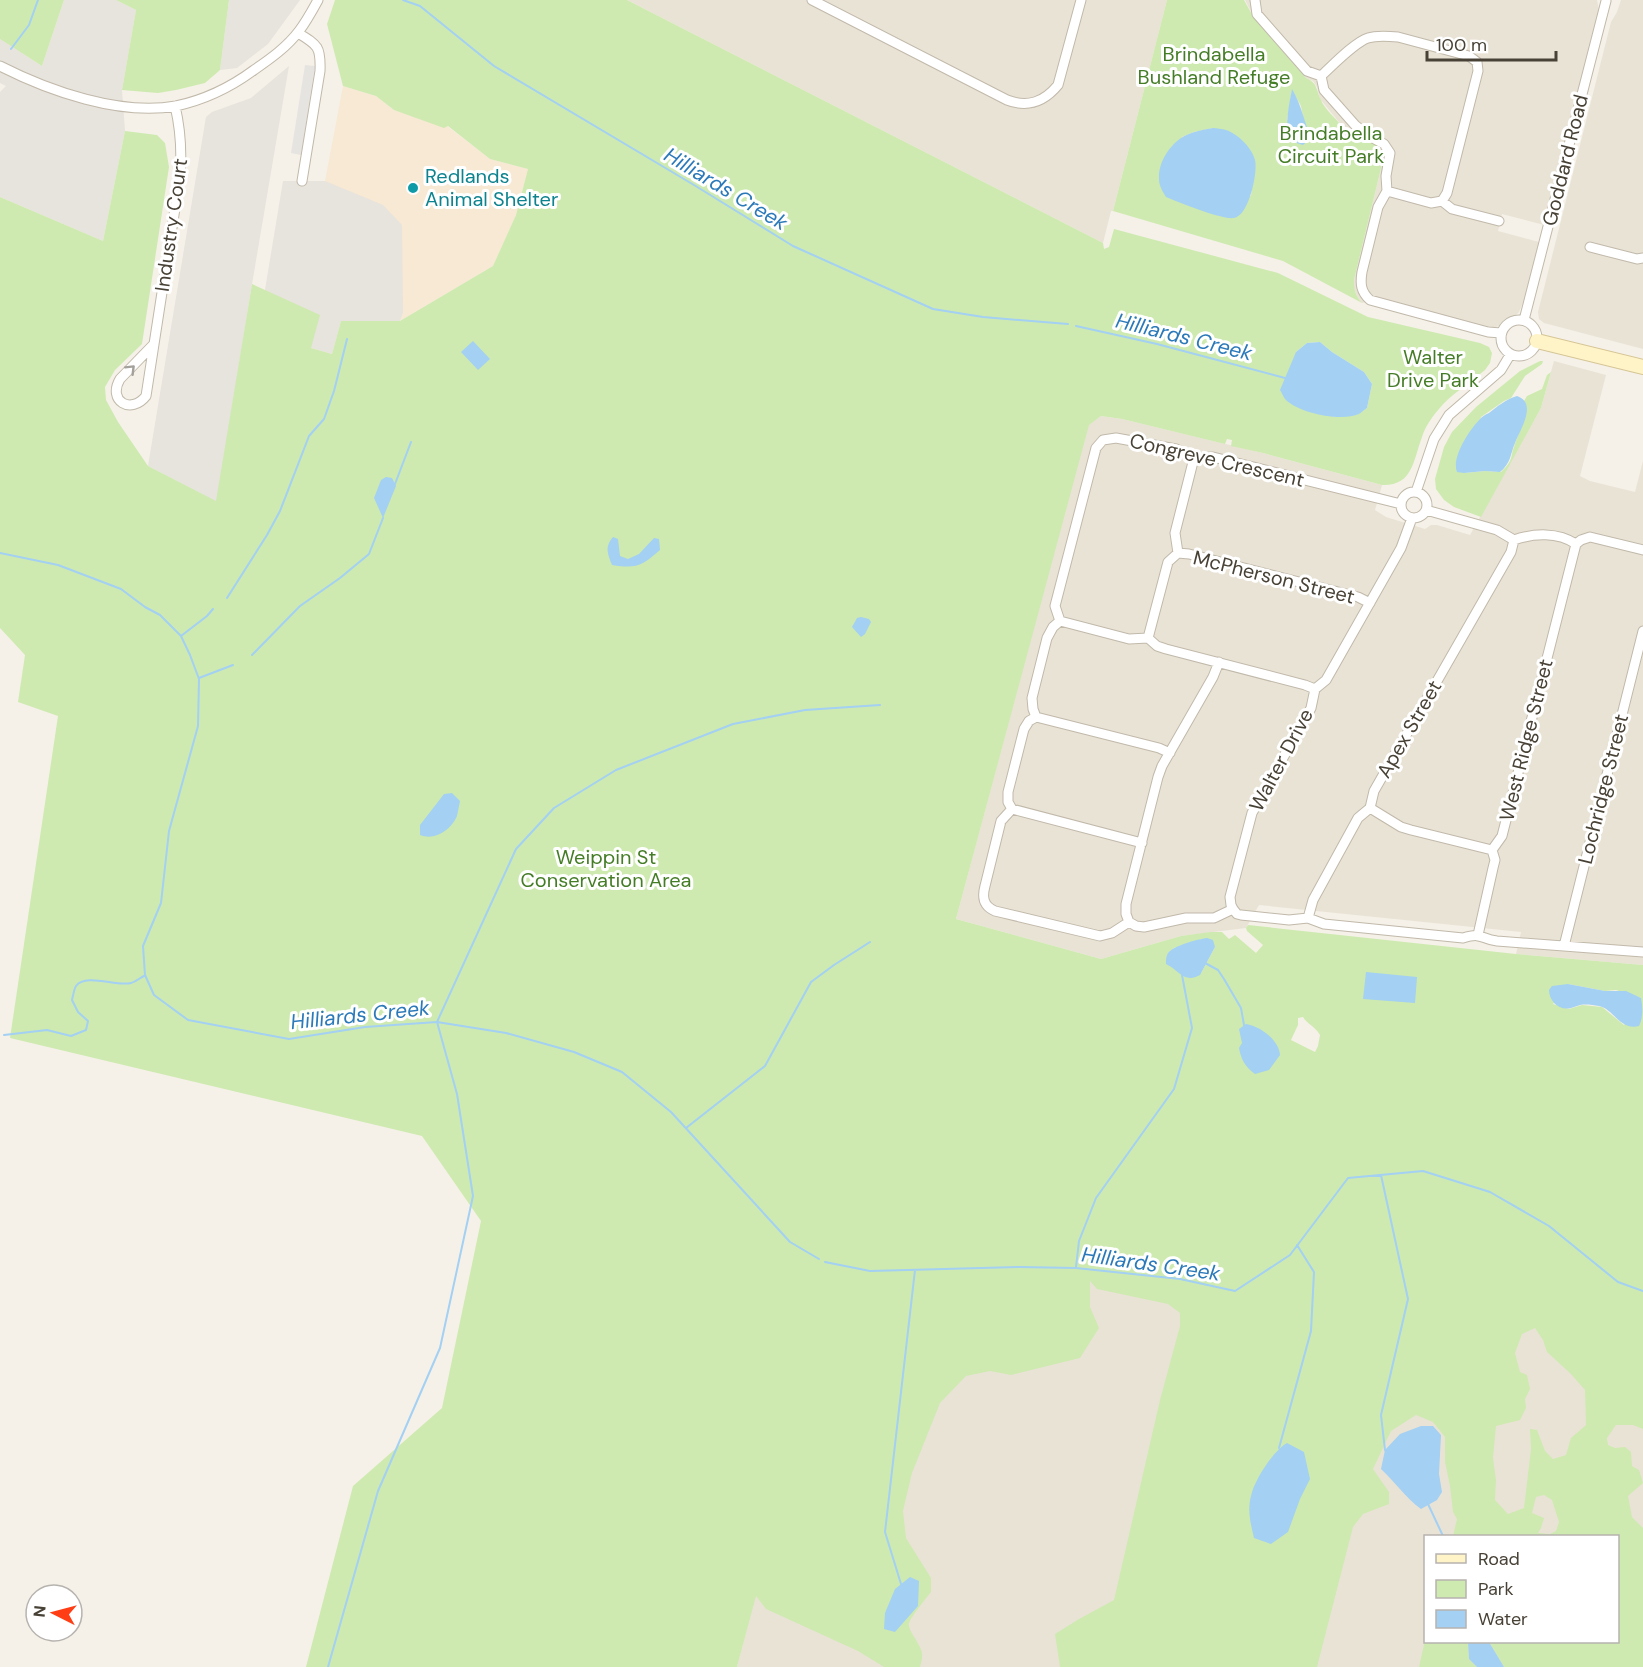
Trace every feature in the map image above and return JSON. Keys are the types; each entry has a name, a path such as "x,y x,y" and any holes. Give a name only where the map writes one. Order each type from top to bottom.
{"street":[{"path":"0,66 59,92 107,104 146,108 175,106 203,98 244,77 279,52 298,33 318,0"},
{"path":"812,0 1018,104 1030,104 1041,100 1051,94 1058,85 1081,0"},
{"path":"1255,0 1257,14 1307,71 1321,76"},
{"name":"Goddard Road","path":"1524,320 1608,0"},
{"path":"298,33 311,41 321,55 302,181"},
{"path":"1321,76 1358,44 1368,38 1386,36 1398,37 1469,56 1477,62 1478,71 1447,194 1442,201 1431,203 1387,191"},
{"path":"1321,76 1324,90 1355,125 1384,144 1390,153 1386,176 1387,191 1378,207 1360,280 1366,297 1488,332 1501,333"},
{"name":"Industry Court","path":"153,345 117,384 116,394 126,405 141,402 146,396 180,176 181,129 175,106"},
{"path":"1442,201 1452,209 1499,221"},
{"path":"1590,247 1636,259 1643,258"},
{"path":"1512,320 1524,320 1536,330 1537,341 1527,354 1510,355 1502,346 1501,333 1507,323 1512,320"},
{"path":"1537,341 1643,367"},
{"path":"1416,492 1434,439 1449,416 1501,370 1510,355"},
{"name":"Congreve Crescent","path":"1060,621 1055,606 1096,448 1098,444 1110,438 1176,449 1194,458 1214,457 1401,504"},
{"path":"1148,638 1168,562 1178,553 1175,533 1194,458"},
{"path":"1416,492 1426,499 1426,510 1420,517 1412,518 1402,511 1401,504 1405,496 1416,492"},
{"path":"1426,510 1497,530 1514,540 1532,535 1561,536 1576,544 1590,537 1643,550"},
{"name":"Walter Drive","path":"1233,909 1230,897 1252,813 1311,708 1315,689 1326,680 1401,548 1412,518"},
{"name":"Apex Street","path":"1308,918 1313,900 1358,818 1370,808 1374,791 1511,552 1514,540"},
{"name":"West Ridge Street","path":"1478,935 1494,868 1495,860 1492,850 1502,836 1576,544"},
{"name":"McPherson Street","path":"1178,553 1358,597 1370,603"},
{"path":"1036,717 1032,698 1047,639 1053,627 1060,621 1129,639 1148,638 1157,646 1166,649 1305,684 1315,689"},
{"name":"Lochridge Street","path":"1564,946 1643,631"},
{"path":"1219,662 1158,777 1126,904 1129,922 1144,927 1186,918 1214,918 1233,909 1237,914 1246,916 1290,920 1308,918 1324,924 1452,937 1464,938 1478,935 1490,940 1643,952"},
{"path":"1142,843 1012,809 1008,802 1008,792 1024,729 1029,721 1036,717 1159,748 1170,753"},
{"path":"1370,808 1411,830 1492,850"},
{"path":"1012,809 1001,821 982,896 990,909 1100,936 1112,933 1129,922"}],"shaded area":[{"path":"64,0 116,0 136,10 122,90 125,131 103,241 0,197 0,92 6,86 0,83 0,39 42,66"},
{"path":"229,0 300,0 268,44 237,68 220,70"},
{"path":"627,0 1167,0 1103,243"},
{"path":"1245,0 1597,0 1599,10 1544,225 1502,214 1498,231 1539,242 1525,298 1519,312 1513,318 1493,328 1377,300 1362,303 1357,297 1354,280 1383,160 1382,152 1373,143 1351,134 1343,127 1320,99 1313,81 1306,78 1254,18"},
{"path":"1621,0 1643,0 1643,349 1544,323 1539,319 1538,312 1611,22"},
{"path":"305,65 315,66 301,155 291,153"},
{"path":"289,66 217,502 148,466 206,117 212,112 251,98"},
{"path":"343,86 376,96 394,110 447,126 490,159 528,169 516,215 493,266 400,321 403,313 325,181"},
{"path":"283,181 325,181 383,205 402,225 403,313 400,321 341,321 332,354 311,348 265,290"},
{"path":"1554,361 1606,375 1580,476 1590,481 1635,492 1643,461 1643,965 1516,954 1521,932 1259,905 1246,928 1181,936 1101,959 956,919 1088,425 1101,416 1122,419 1382,485 1375,510 1386,517 1425,529 1431,525 1437,525 1470,535 1541,408"},
{"path":"1005,1239 1643,1307 1643,1667 737,1667 755,1596"}],"green space":[{"path":"0,0 64,0 42,66 0,39"},
{"path":"116,0 229,0 220,70 205,83 176,90 158,93 122,90 136,10"},
{"name":"Weippin St Conservation Area","path":"335,0 627,0 1103,243 1104,249 1109,247 1114,229 1278,273 1368,317 1489,347 1492,353 1490,363 1485,370 1448,399 1436,412 1425,430 1414,463 1406,477 1392,484 1382,485 1231,446 1232,440 1227,439 1225,444 1101,416 1089,425 956,919 1101,959 1181,936 1210,932 1222,932 1229,939 1235,935 1256,953 1263,945 1247,931 1248,925 1516,954 1643,965 1643,1429 1633,1425 1616,1425 1607,1438 1608,1445 1615,1448 1625,1447 1631,1452 1632,1466 1639,1470 1643,1483 1628,1496 1632,1517 1643,1528 1643,1667 1504,1667 1490,1643 1619,1643 1619,1535 1453,1535 1457,1519 1453,1512 1445,1462 1445,1437 1433,1422 1416,1415 1391,1431 1373,1469 1389,1492 1389,1504 1363,1514 1353,1527 1317,1667 1060,1667 1055,1634 1114,1600 1160,1400 1180,1326 1180,1313 1168,1304 1097,1289 1090,1281 1090,1307 1099,1328 1080,1358 1011,1375 990,1371 966,1376 940,1403 912,1473 903,1511 906,1538 931,1578 931,1592 909,1623 922,1653 920,1667 884,1667 858,1651 766,1609 756,1596 737,1667 306,1667 353,1486 442,1408 481,1221 422,1136 10,1038 58,716 18,702 25,655 0,628 0,197 103,241 125,131 157,135 165,143 169,167 142,344 115,370 105,387 106,400 148,466 216,501 252,284 320,315 311,348 332,354 341,321 400,321 493,266 516,215 528,169 490,159 448,126 444,128 394,110 376,96 343,86 327,24","holes":["1320,342 1364,372 1372,384 1367,408 1358,414 1333,417 1296,352 1307,343","1202,939 1215,947 1201,973 1178,971 1168,964 1168,953 1174,948","1568,984 1605,991 1616,990 1641,998 1624,1025 1602,1007 1582,1005 1569,1009 1553,1004","1303,1017 1320,1035 1315,1052 1291,1040 1298,1025 1298,1018","1535,1328 1547,1352 1585,1390 1586,1425 1571,1438 1566,1455 1553,1459 1545,1451 1537,1430 1530,1429 1531,1449 1524,1508 1508,1514 1495,1500 1496,1480 1493,1458 1496,1426 1520,1420 1526,1408 1525,1399 1530,1389 1527,1375 1520,1372 1515,1353 1522,1334","1544,1495 1552,1500 1559,1522 1556,1531 1550,1534 1538,1533 1544,1518 1532,1513 1536,1497"]},
{"name":"Brindabella Bushland Refuge","path":"1167,0 1244,0 1254,18 1306,78 1315,85 1330,113 1348,131 1377,147 1383,160 1354,280 1355,292 1362,303 1283,261 1113,211","holes":["1292,90 1301,106 1303,117 1287,120","1213,128 1253,180 1251,195 1234,218 1167,197 1182,137"]},
{"path":"1543,361 1542,364 1525,376 1511,398 1481,417 1464,473 1501,472 1510,461 1522,424 1525,412 1524,401 1527,396 1542,389 1547,375 1551,372 1541,408 1481,517 1454,507 1444,500 1436,489 1435,479 1444,447 1452,432 1476,407 1520,371"},
{"path":"1424,1643 1468,1643 1469,1659 1477,1667 1419,1667"}],"water":[{"path":"1292,89 1311,138 1303,145 1293,141 1288,131"},
{"path":"1213,128 1226,130 1240,138 1248,146 1255,160 1254,183 1248,202 1244,210 1234,218 1210,214 1166,197 1161,189 1160,168 1172,146 1188,134"},
{"path":"473,341 490,359 478,370 461,352"},
{"path":"1320,342 1364,372 1372,384 1367,408 1359,414 1342,417 1309,412 1291,404 1280,390 1296,352 1307,343"},
{"path":"1517,396 1523,399 1527,411 1506,465 1500,472 1457,472 1459,451 1477,423 1502,403"},
{"path":"386,477 392,478 396,486 383,518 374,498 381,480"},
{"path":"613,537 618,539 620,556 628,559 639,554 654,538 659,539 660,550 638,565 627,567 612,565 608,548"},
{"path":"861,617 871,622 861,637 852,627 857,618"},
{"path":"452,793 460,801 457,816 451,826 431,837 420,835 420,825 444,794"},
{"path":"1207,938 1213,940 1215,947 1200,975 1186,977 1166,964 1168,953 1171,950 1186,943"},
{"path":"1366,972 1417,977 1415,1003 1363,999"},
{"path":"1568,984 1605,991 1626,991 1641,998 1642,1013 1639,1026 1632,1027 1622,1023 1609,1011 1599,1006 1582,1005 1567,1009 1559,1007 1551,998 1549,990 1552,986"},
{"path":"1246,1024 1263,1031 1279,1049 1280,1055 1269,1070 1255,1074 1242,1059 1239,1048 1242,1043 1239,1029"},
{"path":"1421,1426 1433,1426 1441,1435 1439,1474 1442,1492 1437,1500 1421,1509 1381,1469 1385,1450 1400,1434"},
{"path":"1287,1443 1304,1452 1310,1479 1288,1532 1271,1544 1254,1538 1249,1507 1253,1490 1265,1467"},
{"path":"910,1577 919,1581 918,1606 895,1632 884,1629 885,1613 895,1589"},
{"path":"1468,1643 1490,1643 1504,1667 1477,1667 1469,1659"}],"waterway":[{"name":"Hilliards Creek","path":"11,49 29,25 38,0"},
{"name":"Hilliards Creek","path":"403,0 420,6 494,66 793,246 933,309 983,317 1068,324"},
{"name":"Hilliards Creek","path":"1076,326 1157,344 1285,378"},
{"path":"227,598 267,535 280,511 309,436 324,419 334,391 347,339"},
{"path":"395,484 411,442"},
{"path":"252,655 300,606 369,554 383,518"},
{"name":"Hilliards Creek","path":"0,553 58,565 121,589 160,615 181,636 199,679 198,726 169,831 161,903 143,946 145,975 154,995 188,1020 289,1039 365,1027 437,1022 506,1033 574,1052 622,1072 671,1112 790,1242 819,1259"},
{"path":"181,636 213,609"},
{"path":"199,678 233,665"},
{"path":"328,1667 378,1491 440,1348 473,1196 457,1094 437,1022 516,849 554,808 616,770 733,724 805,710 880,705"},
{"path":"686,1128 765,1066 811,982 870,942"},
{"path":"1205,963 1218,970 1224,979 1241,1008 1244,1025"},
{"path":"1076,1267 1079,1241 1096,1198 1174,1089 1192,1028 1182,975"},
{"path":"4,1035 47,1030 71,1036 86,1030 88,1021 78,1012 72,1000 76,986 81,982 94,980 125,984 144,976"},
{"name":"Hilliards Creek","path":"825,1262 870,1271 1019,1267 1076,1268 1180,1279 1235,1291 1290,1255 1348,1178 1423,1171 1490,1192 1549,1226 1618,1282 1643,1291"},
{"path":"1381,1175 1408,1299 1381,1415 1387,1453"},
{"path":"1279,1448 1311,1331 1314,1272 1297,1245"},
{"path":"901,1584 885,1532 915,1270"},
{"path":"1428,1504 1443,1535"}],"place":[{"name":"Redlands Animal Shelter","path":"413,188"}],"park label":[{"name":"Brindabella Circuit Park","path":"1331,144"},
{"name":"Walter Drive Park","path":"1433,368"}]}
